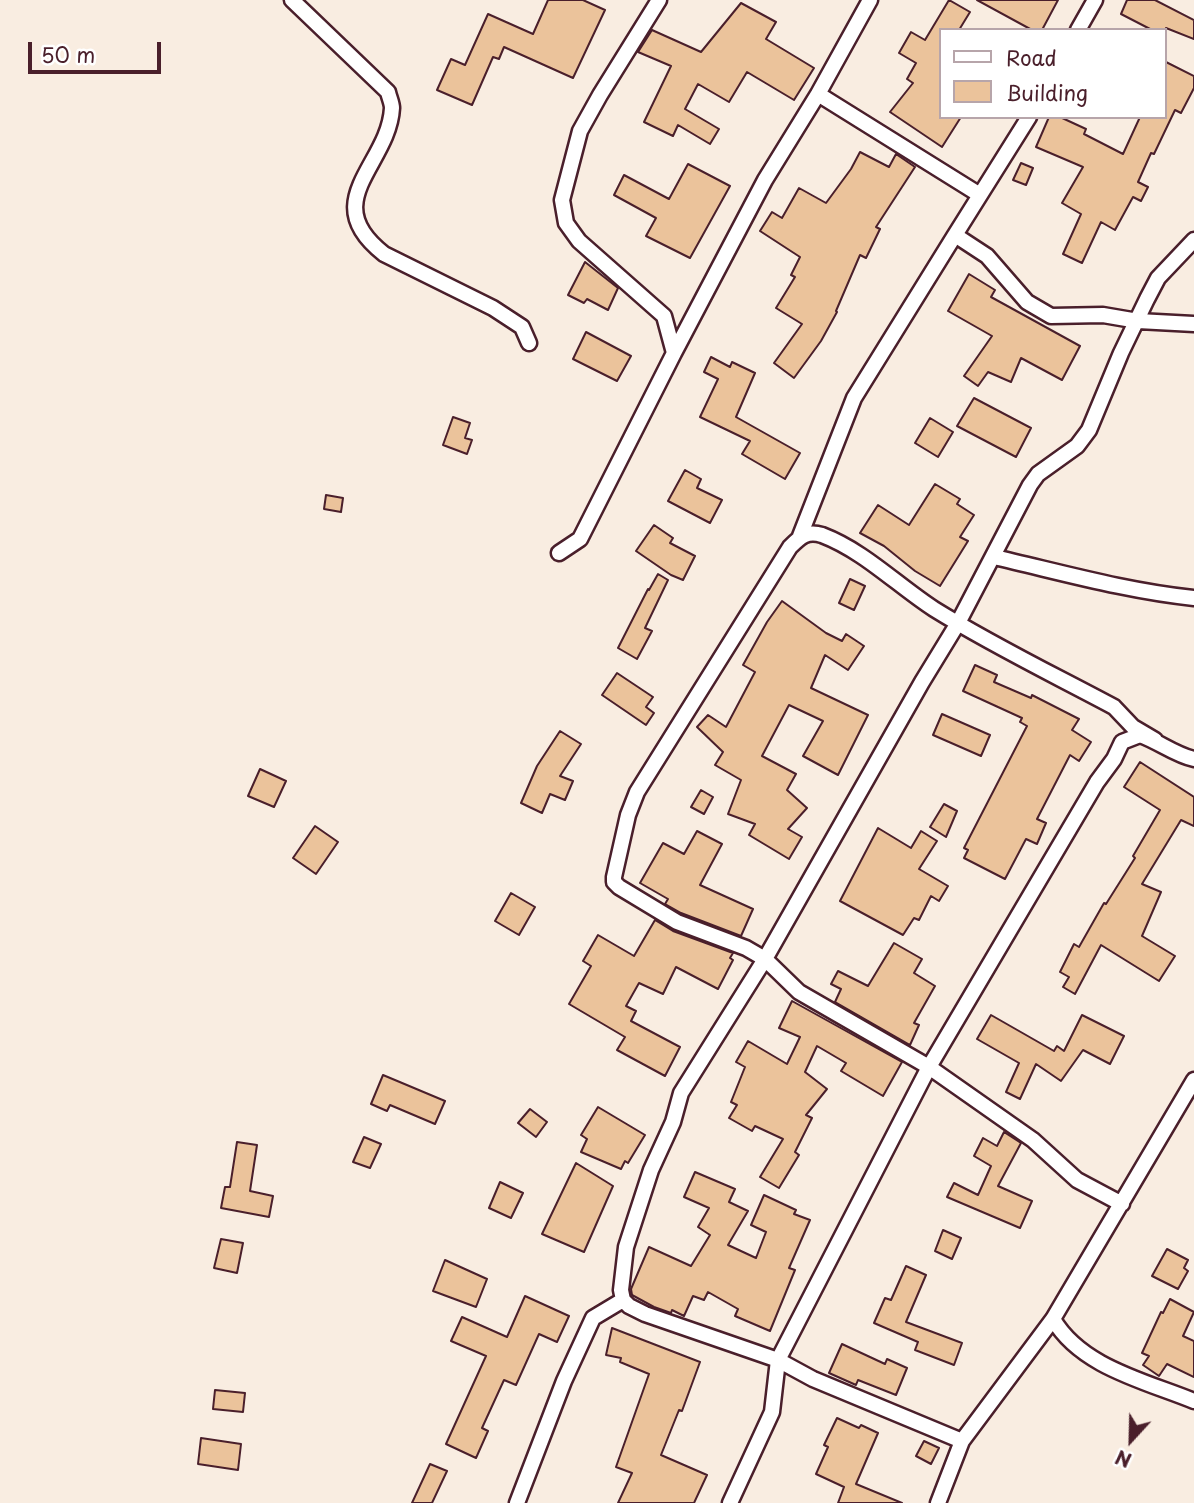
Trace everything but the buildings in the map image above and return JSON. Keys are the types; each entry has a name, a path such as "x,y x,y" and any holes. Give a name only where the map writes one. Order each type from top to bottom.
{"street":[{"path":"292,0 388,92 392,107 384,135 355,197 357,224 368,243 384,254 493,308 522,327 528,343"},
{"path":"659,0 580,131 562,200 566,223 579,241 664,316 674,353"},
{"path":"559,553 580,539 758,192 818,94 870,0"},
{"path":"1079,28 1095,0"},
{"path":"818,94 980,195"},
{"path":"1028,119 854,398 800,536 790,547 637,792 628,814 614,882 677,922 746,948 765,959 799,992 929,1067 1026,1134 1077,1180 1122,1204"},
{"path":"955,235 987,256 1027,302 1051,316 1103,315 1138,321 1194,324"},
{"path":"962,1441 813,1379 778,1360 629,1306 623,1300 621,1290 626,1247 651,1170 673,1122 681,1093 765,959 958,623 1030,485 1038,474 1077,446 1089,430 1121,352 1158,278 1194,240"},
{"path":"800,536 809,533 821,535 857,553 915,596 958,623 1114,707 1133,727 1185,757 1194,759"},
{"path":"994,557 1154,594 1194,597"},
{"path":"730,1503 772,1412 778,1360 929,1067 1097,782 1114,760 1122,742 1140,735 1155,740"},
{"path":"939,1503 962,1441 1053,1319 1194,1080"},
{"path":"517,1503 564,1381 593,1318 623,1300"},
{"path":"1053,1319 1062,1335 1099,1363 1194,1401"}]}
